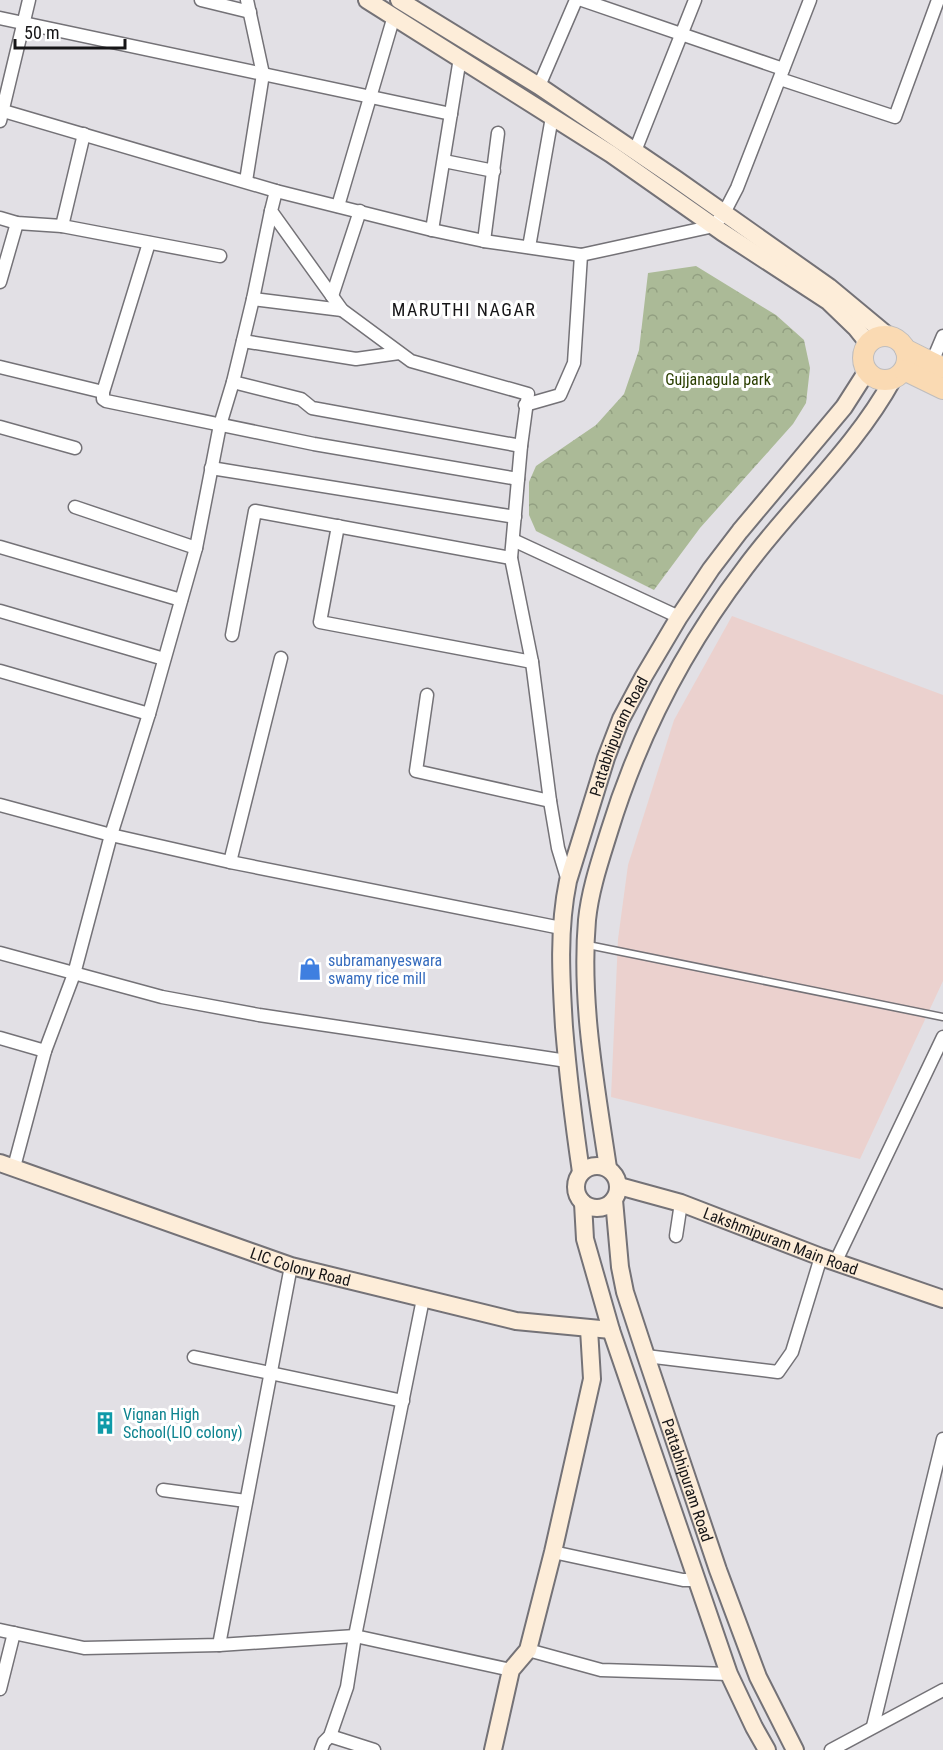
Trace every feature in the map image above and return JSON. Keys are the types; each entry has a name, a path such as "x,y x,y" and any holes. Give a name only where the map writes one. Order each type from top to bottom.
{"main road":[{"path":"898,374 907,356 901,343 888,336 874,339 864,350 863,357 867,371 872,376 878,379 898,374 943,389"},
{"path":"905,349 938,365"}],"street":[{"path":"29,0 1,114 84,134 276,191 432,230 484,241 581,255 719,220 737,188 810,0"},
{"path":"201,0 248,6 263,74 246,181"},
{"path":"368,0 400,5 539,86 635,152 719,220 828,301 849,320 868,344"},
{"path":"539,86 576,0"},
{"path":"582,0 682,34 895,117 938,0"},
{"path":"635,152 695,0"},
{"path":"400,5 460,58 611,154 829,287 888,336"},
{"path":"338,206 370,96 400,5"},
{"path":"0,18 451,114"},
{"path":"432,230 460,58"},
{"path":"529,247 552,117"},
{"path":"484,241 498,133"},
{"path":"62,226 84,134"},
{"path":"444,161 494,171"},
{"path":"7,1165 45,1051 74,974 111,835 149,714 196,548 220,425 243,341 276,191"},
{"path":"271,211 342,310 399,353 411,361 528,394 525,405 511,558 532,662 558,848 568,881"},
{"path":"332,296 360,212"},
{"path":"0,218 17,223 62,226 220,256"},
{"path":"0,282 17,223"},
{"path":"149,243 104,393 106,401 315,444 518,479"},
{"path":"525,405 560,395 574,363 581,255"},
{"path":"253,299 342,310"},
{"path":"938,365 943,336"},
{"path":"243,341 356,359 399,353"},
{"path":"0,367 104,393"},
{"name":"Pattabhipuram Road","path":"581,1172 567,1061 562,994 561,928 568,881 606,758 621,719 644,676 711,569 844,407 867,371"},
{"name":"Pattabhipuram Road","path":"608,1168 586,1001 587,920 591,894 625,780 643,737 673,678 707,623 746,566 846,449 898,374"},
{"path":"233,382 301,399 312,408 521,446"},
{"path":"0,428 75,448"},
{"path":"211,468 514,518"},
{"path":"75,507 196,548"},
{"path":"232,635 255,510 511,558"},
{"path":"338,526 320,622 532,662"},
{"path":"513,540 679,617"},
{"path":"0,547 181,600"},
{"path":"0,611 164,659"},
{"path":"230,862 281,658"},
{"path":"0,671 149,714"},
{"path":"427,695 416,771 550,801"},
{"path":"0,805 111,835 230,862 561,928"},
{"path":"0,953 162,997 259,1015 567,1061"},
{"path":"646,1356 778,1372 792,1352 828,1260 943,1037"},
{"path":"0,1038 45,1051"},
{"name":"LIC Colony Road","path":"7,1165 291,1266 516,1321 610,1330"},
{"path":"594,1166 608,1168 614,1173 617,1179 616,1193 603,1208 589,1207 578,1198 577,1178 581,1172 594,1166"},
{"name":"Pattabhipuram Road","path":"616,1193 619,1258 625,1292 718,1570 750,1656 795,1750"},
{"name":"Lakshmipuram Main Road","path":"616,1193 681,1203 828,1260 943,1299"},
{"name":"Pattabhipuram Road","path":"583,1203 585,1239 610,1330 729,1674 767,1750"},
{"path":"676,1236 681,1203"},
{"path":"219,1645 291,1266"},
{"path":"321,1750 324,1742 330,1736 347,1687 355,1635 423,1299"},
{"path":"493,1750 511,1670 528,1650 553,1552 592,1379 589,1329"},
{"path":"194,1357 403,1401"},
{"path":"873,1726 943,1439"},
{"path":"163,1490 246,1501"},
{"path":"553,1552 683,1580 697,1580"},
{"path":"0,1630 84,1648 219,1645 355,1635 511,1670"},
{"path":"0,1689 14,1633"},
{"path":"528,1650 601,1670 729,1674"},
{"path":"831,1750 943,1690"},
{"path":"330,1736 374,1750"}],"lane":[{"path":"586,945 943,1017"}],"shaded area":[{"path":"732,616 943,695 943,981 860,1159 611,1097 618,939 628,865 674,720"}],"green space":[{"name":"Gujjanagula park","path":"696,266 776,315 804,340 810,368 806,403 793,424 700,528 654,590 536,531 529,515 529,482 536,466 596,425 624,394 639,350 648,273"}],"place":[{"name":"subramanyeswara swamy rice mill","path":"310,969"},
{"name":"Vignan High School(LIO colony)","path":"105,1423"}],"district":[{"name":"MARUTHI NAGAR","path":"464,309"}]}
